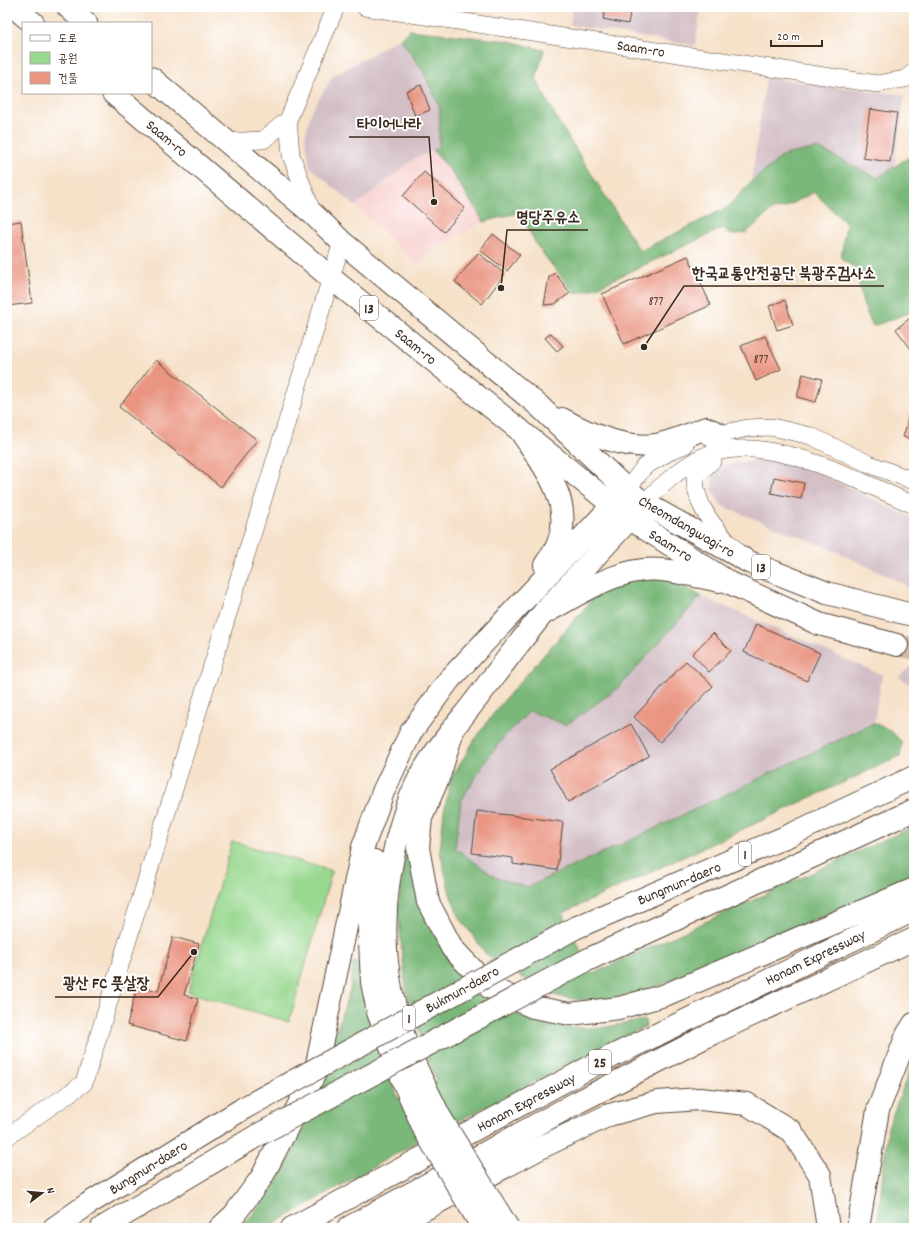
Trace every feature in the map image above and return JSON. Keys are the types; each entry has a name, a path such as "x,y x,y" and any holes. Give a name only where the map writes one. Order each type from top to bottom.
{"main road":[{"path":"14,7 32,22"},
{"path":"68,7 85,22"},
{"name":"Saam-ro","path":"152,79 225,142 313,214 342,242 539,406 620,497 630,519 730,583"},
{"name":"Saam-ro","path":"114,94 331,278 520,429 620,497"},
{"path":"539,406 589,432 627,443 657,445 706,428 722,442"},
{"path":"520,429 551,477 559,494 562,505 562,519 557,546 527,595"},
{"path":"220,1228 234,1215 262,1177 314,1073 363,847 383,792 411,732 449,680 620,497"},
{"name":"Cheomdangwagi-ro","path":"620,497 644,503 749,562 827,593 908,614"},
{"path":"483,1228 425,1131 412,1080 407,1046 387,970 384,924 389,871 402,818 423,771 545,612 644,503"},
{"path":"545,612 602,582 633,571 660,569 730,583"},
{"name":"Cheomdangwagi-ro","path":"730,583 819,624 897,645"},
{"path":"453,730 439,776 421,818 418,848 428,902 452,948 489,987 533,1007 570,1014 619,1008 665,995 914,889"},
{"name":"Bungmun-daero","path":"575,928 790,835 914,777"},
{"path":"383,792 368,903 372,982 378,1012 412,1080 440,1117 508,1228"},
{"name":"Bungmun-daero","path":"102,1228 258,1135 589,959 914,810"},
{"name":"Honam Expressway","path":"292,1228 592,1066 914,910"},
{"name":"Bukmun-daero","path":"244,1108 575,928"},
{"name":"Honam Expressway","path":"348,1228 585,1099 711,1034 914,939"},
{"path":"858,1228 878,1110 907,1035 914,1024"},
{"path":"389,1228 544,1146 609,1115 657,1102 700,1099 747,1104 792,1131 820,1175 828,1228"},
{"name":"Bungmun-daero","path":"54,1228 88,1204 244,1108"},
{"path":"50,1228 88,1204"}],"street":[{"name":"Saam-ro","path":"313,214 291,155 288,120 336,7"},
{"name":"Saam-ro","path":"365,7 876,84 905,79 914,72"},
{"name":"Saam-ro","path":"225,142 263,140 288,120"},
{"path":"7,1137 84,1083 342,242"},
{"path":"644,503 661,485 722,442 747,428 772,427 811,436 869,464 914,481"},
{"path":"722,442 695,477 695,489 700,503 708,517 723,537 749,562"},
{"path":"620,497 644,468 668,452 674,449 722,442 793,455 914,505"}],"shaded area":[{"path":"573,7 701,7 695,46 570,25"},
{"path":"400,38 423,71 440,108 439,147 433,151 416,157 355,206 310,167 305,137 311,112 333,76"},
{"path":"766,78 905,95 894,168 877,178 818,148 784,155 751,182"},
{"path":"433,151 448,167 484,222 435,248 418,265 355,206 416,157"},
{"path":"776,458 819,473 901,513 914,517 914,593 904,584 831,549 722,506 712,490 713,476 724,465"},
{"path":"701,596 882,675 874,723 635,838 527,887 495,877 454,848 461,801 485,762 504,737 530,710 566,725 617,689"},
{"path":"914,663 914,687 899,677"}],"green space":[{"path":"410,30 509,41 544,50 536,79 558,121 640,251 728,207 751,182 784,155 818,148 877,178 914,154 914,311 873,326 864,307 856,269 841,258 846,224 814,192 784,208 772,210 746,233 732,235 723,228 591,290 574,293 537,246 520,212 484,222 448,167 433,151 439,147 440,108 423,71 400,38"},
{"path":"665,576 701,596 617,689 566,725 530,711 504,737 485,762 461,801 455,848 495,877 527,887 635,838 874,723 891,731 902,742 900,756 563,913 592,974 914,826 914,877 654,988 610,999 579,1000 553,995 498,964 486,954 460,918 450,894 440,851 444,811 451,779 475,739 500,705 600,591 618,580"},
{"path":"232,841 332,871 289,1022 188,992"},
{"path":"412,855 494,1000 524,1018 565,1027 600,1028 645,1020 646,1026 420,1140 267,1228 241,1228 270,1193 291,1156 315,1096 350,990 353,963 356,961 363,974 383,1055 398,1099 436,1081 406,990 398,911 405,856"},
{"path":"914,1059 914,1228 877,1228 888,1127"}],"building":[{"path":"606,7 631,7 628,24 603,19"},
{"path":"421,85 430,110 415,116 406,91"},
{"path":"870,109 897,113 890,162 863,158"},
{"path":"424,172 465,208 444,232 403,196"},
{"path":"21,221 32,303 7,306 7,223"},
{"path":"493,234 520,255 507,271 480,250"},
{"path":"478,253 505,274 482,304 455,282"},
{"path":"688,256 711,305 624,344 602,294"},
{"path":"555,273 570,293 555,304 544,305 549,277"},
{"path":"785,300 793,325 777,330 769,306"},
{"path":"914,315 914,353 896,329"},
{"path":"551,333 563,346 557,351 545,338"},
{"path":"765,336 781,369 756,381 741,346"},
{"path":"156,360 257,440 221,487 119,407"},
{"path":"803,374 822,379 816,402 797,397"},
{"path":"910,414 914,415 914,440 903,437"},
{"path":"774,477 804,483 801,499 771,493"},
{"path":"756,624 820,653 807,681 744,652"},
{"path":"713,633 731,651 709,672 692,654"},
{"path":"686,661 713,686 660,742 634,717"},
{"path":"631,724 649,756 568,802 550,769"},
{"path":"477,811 563,822 557,870 513,864 513,858 472,853"},
{"path":"173,937 199,944 184,995 198,999 187,1041 127,1025 137,986 158,991"}],"tunnel":[{"path":"897,645 914,649"}],"place":[{"name":"타이어나라","path":"434,202"},
{"name":"명당주유소","path":"501,288"},
{"name":"한국교통안전공단 북광주검사소","path":"644,347"},
{"name":"광산 FC 풋살장","path":"194,952"}]}
